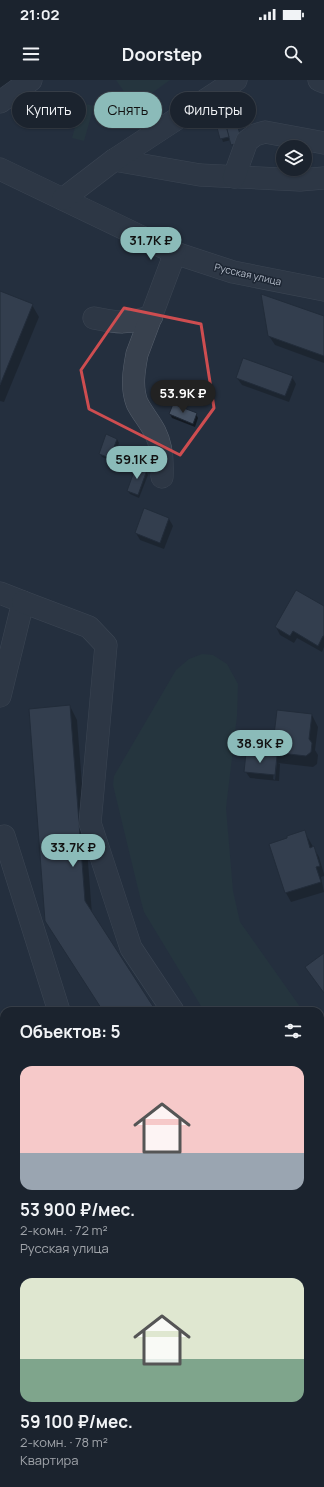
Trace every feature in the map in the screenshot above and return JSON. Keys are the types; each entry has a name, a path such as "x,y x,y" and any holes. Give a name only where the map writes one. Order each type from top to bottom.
{"street":[{"path":"0,102 31,80"},
{"path":"63,199 114,160 236,80"},
{"path":"319,80 324,82"},
{"path":"234,177 247,142 255,134 266,132 324,143"},
{"path":"114,160 200,175 300,180 324,178"},
{"name":"Русская улица","path":"0,169 175,253 233,272 324,290"},
{"path":"162,477 163,458 155,433 137,403 134,388 134,370 137,354 175,253"},
{"path":"94,318 114,322 136,322 152,316"},
{"path":"0,594 89,627 106,645 90,823 131,948 170,1007"},
{"path":"0,696 22,602"},
{"path":"4,836 58,1007"}],"highlighted area":[{"path":"124,308 201,324 214,408 180,455 89,409 81,370"}],"green space":[{"path":"116,80 170,80 153,92 124,92"},
{"path":"86,104 94,106 84,141 72,138 75,128 86,128"},
{"path":"202,654 213,655 227,664 238,684 237,716 226,808 233,891 240,922 300,1007 202,1007 144,912 113,785 114,776 176,670 189,659"}],"building":[{"path":"217,128 227,128 229,137 220,139"},
{"path":"226,128 238,128 242,142 231,145"},
{"path":"0,291 33,304 0,385"},
{"path":"261,294 324,316 324,356 268,336"},
{"path":"243,358 293,376 285,396 236,378"},
{"path":"173,404 197,413 193,424 169,414"},
{"path":"106,434 117,439 110,458 99,454"},
{"path":"136,466 147,470 138,495 127,491"},
{"path":"144,508 169,518 160,543 135,533"},
{"path":"296,590 324,606 324,636 318,646 293,631 290,636 275,627"},
{"path":"70,705 85,901 153,1007 100,1007 45,921 29,709"},
{"path":"277,710 312,714 309,739 312,743 311,752 306,756 272,752"},
{"path":"246,753 277,756 275,775 244,772"},
{"path":"305,830 310,848 314,846 320,866 316,867 321,882 285,893 269,844"},
{"path":"324,953 324,993 305,967"}]}
